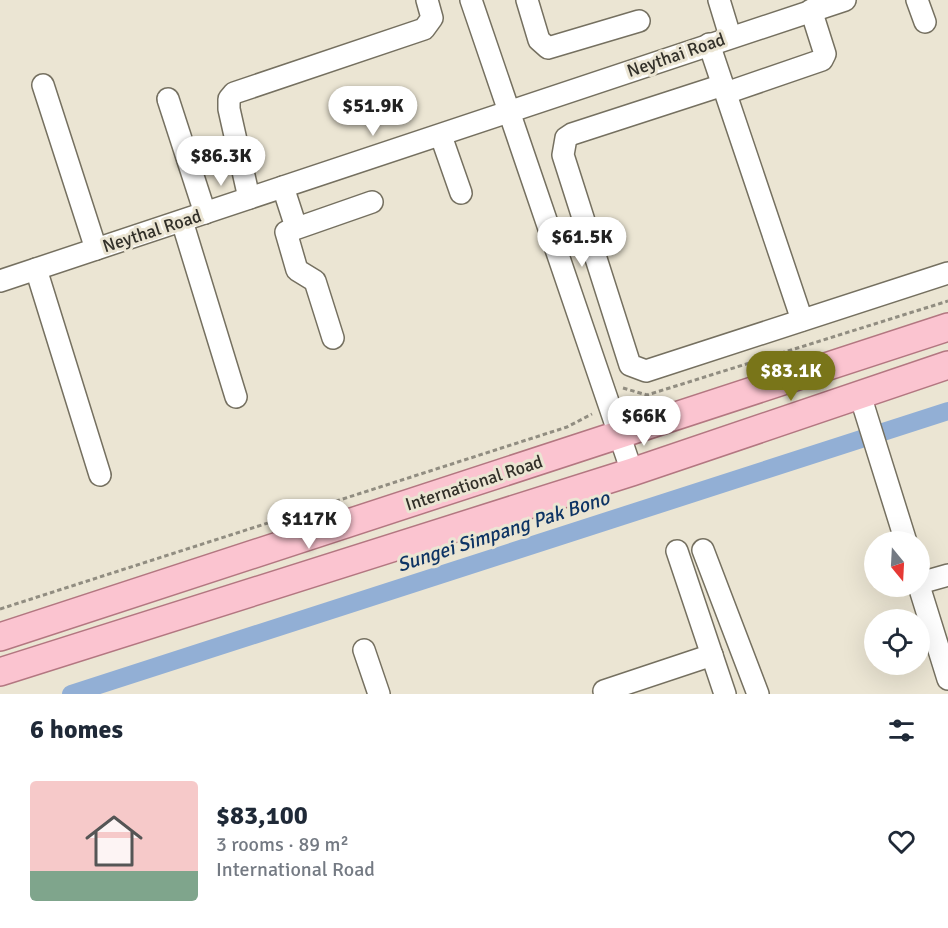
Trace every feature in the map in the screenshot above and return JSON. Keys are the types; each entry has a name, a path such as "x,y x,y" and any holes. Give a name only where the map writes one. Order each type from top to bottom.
{"main road":[{"name":"International Road","path":"0,637 948,327"},
{"name":"International Road","path":"0,672 632,472 863,403 948,365"}],"street":[{"path":"249,198 229,109 229,99 234,93 424,29 432,18 427,0"},
{"path":"527,0 539,40 548,48 639,21"},
{"path":"720,0 730,36"},
{"name":"Neythai Road","path":"509,114 730,36 845,0"},
{"path":"917,0 925,22"},
{"path":"473,1 509,114 632,472"},
{"path":"811,10 825,54 822,60 572,134 564,144 563,155 630,365 646,370 948,273"},
{"path":"709,44 802,320"},
{"path":"43,85 96,249"},
{"path":"168,99 205,213"},
{"name":"Neythal Road","path":"0,281 509,114"},
{"path":"441,136 460,193"},
{"path":"283,187 296,227"},
{"path":"333,338 315,281 299,273 285,235 288,229 372,202"},
{"path":"182,220 236,397"},
{"path":"36,269 100,475"},
{"path":"863,403 903,531"},
{"path":"704,550 758,694"},
{"path":"677,551 725,694"},
{"path":"930,582 948,576"},
{"path":"923,597 948,679"},
{"path":"364,650 379,694"},
{"path":"604,691 712,655"}],"path":[{"path":"598,374 626,390 647,395 948,301"},
{"path":"0,609 567,427 586,420 608,402"}],"waterway":[{"name":"Sungei Simpang Pak Bono","path":"71,694 948,411"}]}
